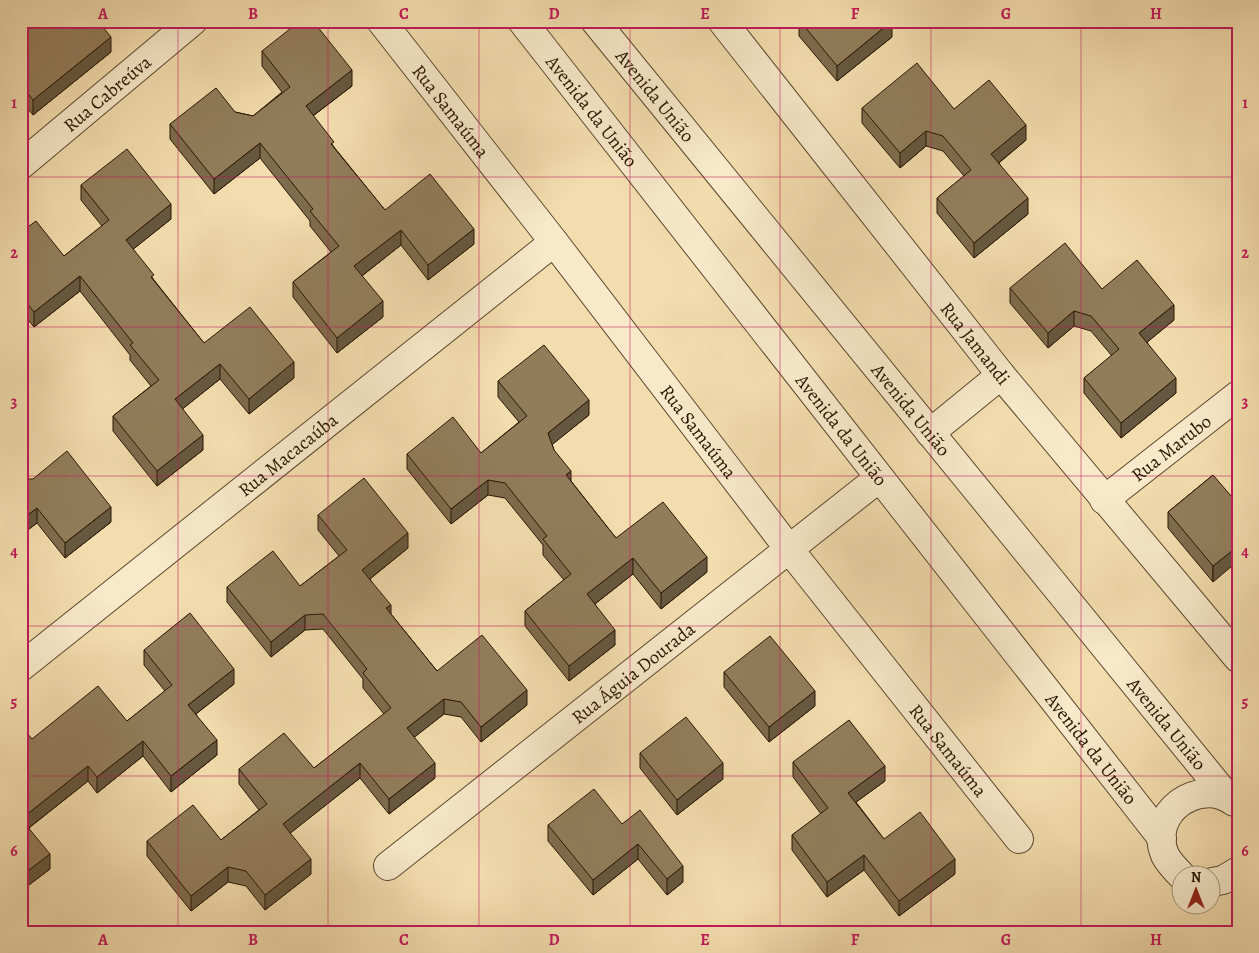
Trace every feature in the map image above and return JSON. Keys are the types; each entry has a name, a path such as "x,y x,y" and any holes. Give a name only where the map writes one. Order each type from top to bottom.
{"street":[{"name":"Rua Cabreúva","path":"25,153 164,30 193,21"},
{"name":"Rua Samaúma","path":"381,21 790,549 1019,839"},
{"name":"Avenida da União","path":"522,21 1162,838 1165,854 1172,866"},
{"name":"Avenida União","path":"595,21 1233,802"},
{"name":"Rua Jamandi","path":"722,21 1001,375 1238,658"},
{"name":"Rua Macacaúba","path":"21,667 554,242"},
{"path":"930,433 1001,375"},
{"name":"Rua Marubo","path":"1104,500 1238,395"},
{"name":"Rua Águia Dourada","path":"388,866 879,478"},
{"path":"1162,838 1165,823 1172,810 1183,800 1198,794 1213,794 1233,802"},
{"path":"1222,880 1238,870"}],"building":[{"path":"21,21 98,21 111,37 33,100 21,85"},
{"path":"300,21 313,21 352,70 306,106 334,142 331,144 385,210 430,174 474,229 428,265 401,230 354,266 383,301 337,338 293,282 339,246 310,211 313,209 260,143 214,179 170,124 216,88 235,112 253,116 290,87 262,51"},
{"path":"800,21 892,21 837,66"},
{"path":"917,63 954,109 989,80 1026,125 991,154 1028,198 974,243 937,198 971,170 943,136 926,131 900,153 862,108"},
{"path":"127,149 171,204 126,240 154,275 151,277 204,343 250,307 294,362 249,399 220,364 175,399 203,435 157,471 113,416 159,380 130,345 133,343 80,276 34,312 21,296 21,232 36,221 64,256 109,220 81,185"},
{"path":"1065,243 1102,289 1137,260 1174,305 1139,333 1176,378 1121,423 1084,378 1119,349 1091,316 1074,311 1048,333 1010,288"},
{"path":"544,345 589,400 548,433 554,450 571,471 566,475 616,538 663,502 707,557 661,593 633,558 587,594 615,630 569,666 525,611 571,574 543,539 547,536 505,483 488,480 451,509 407,454 453,417 481,453 527,416 498,381"},
{"path":"67,451 111,507 65,543 37,508 21,520 21,479 33,479"},
{"path":"1213,475 1238,504 1238,546 1213,566 1168,512"},
{"path":"364,478 408,533 362,570 391,605 386,608 437,671 482,635 527,690 481,727 461,702 444,699 407,728 435,763 389,799 360,763 283,824 311,859 265,895 246,871 228,867 191,896 147,841 193,805 221,840 267,804 239,769 284,733 314,768 391,708 363,673 367,669 323,614 305,615 271,642 227,587 273,551 300,586 347,550 318,515"},
{"path":"190,613 234,669 188,705 217,740 171,776 143,741 97,777 88,766 21,819 21,729 23,728 32,739 98,686 127,721 172,685 144,650"},
{"path":"770,636 815,691 769,727 724,672"},
{"path":"686,717 723,763 677,800 640,753"},
{"path":"849,720 885,766 848,793 884,839 920,812 955,859 899,901 864,855 827,882 792,835 828,808 793,762"},
{"path":"594,789 622,824 640,810 683,866 667,879 638,844 593,880 548,825"},
{"path":"21,819 50,854 21,876"}]}
